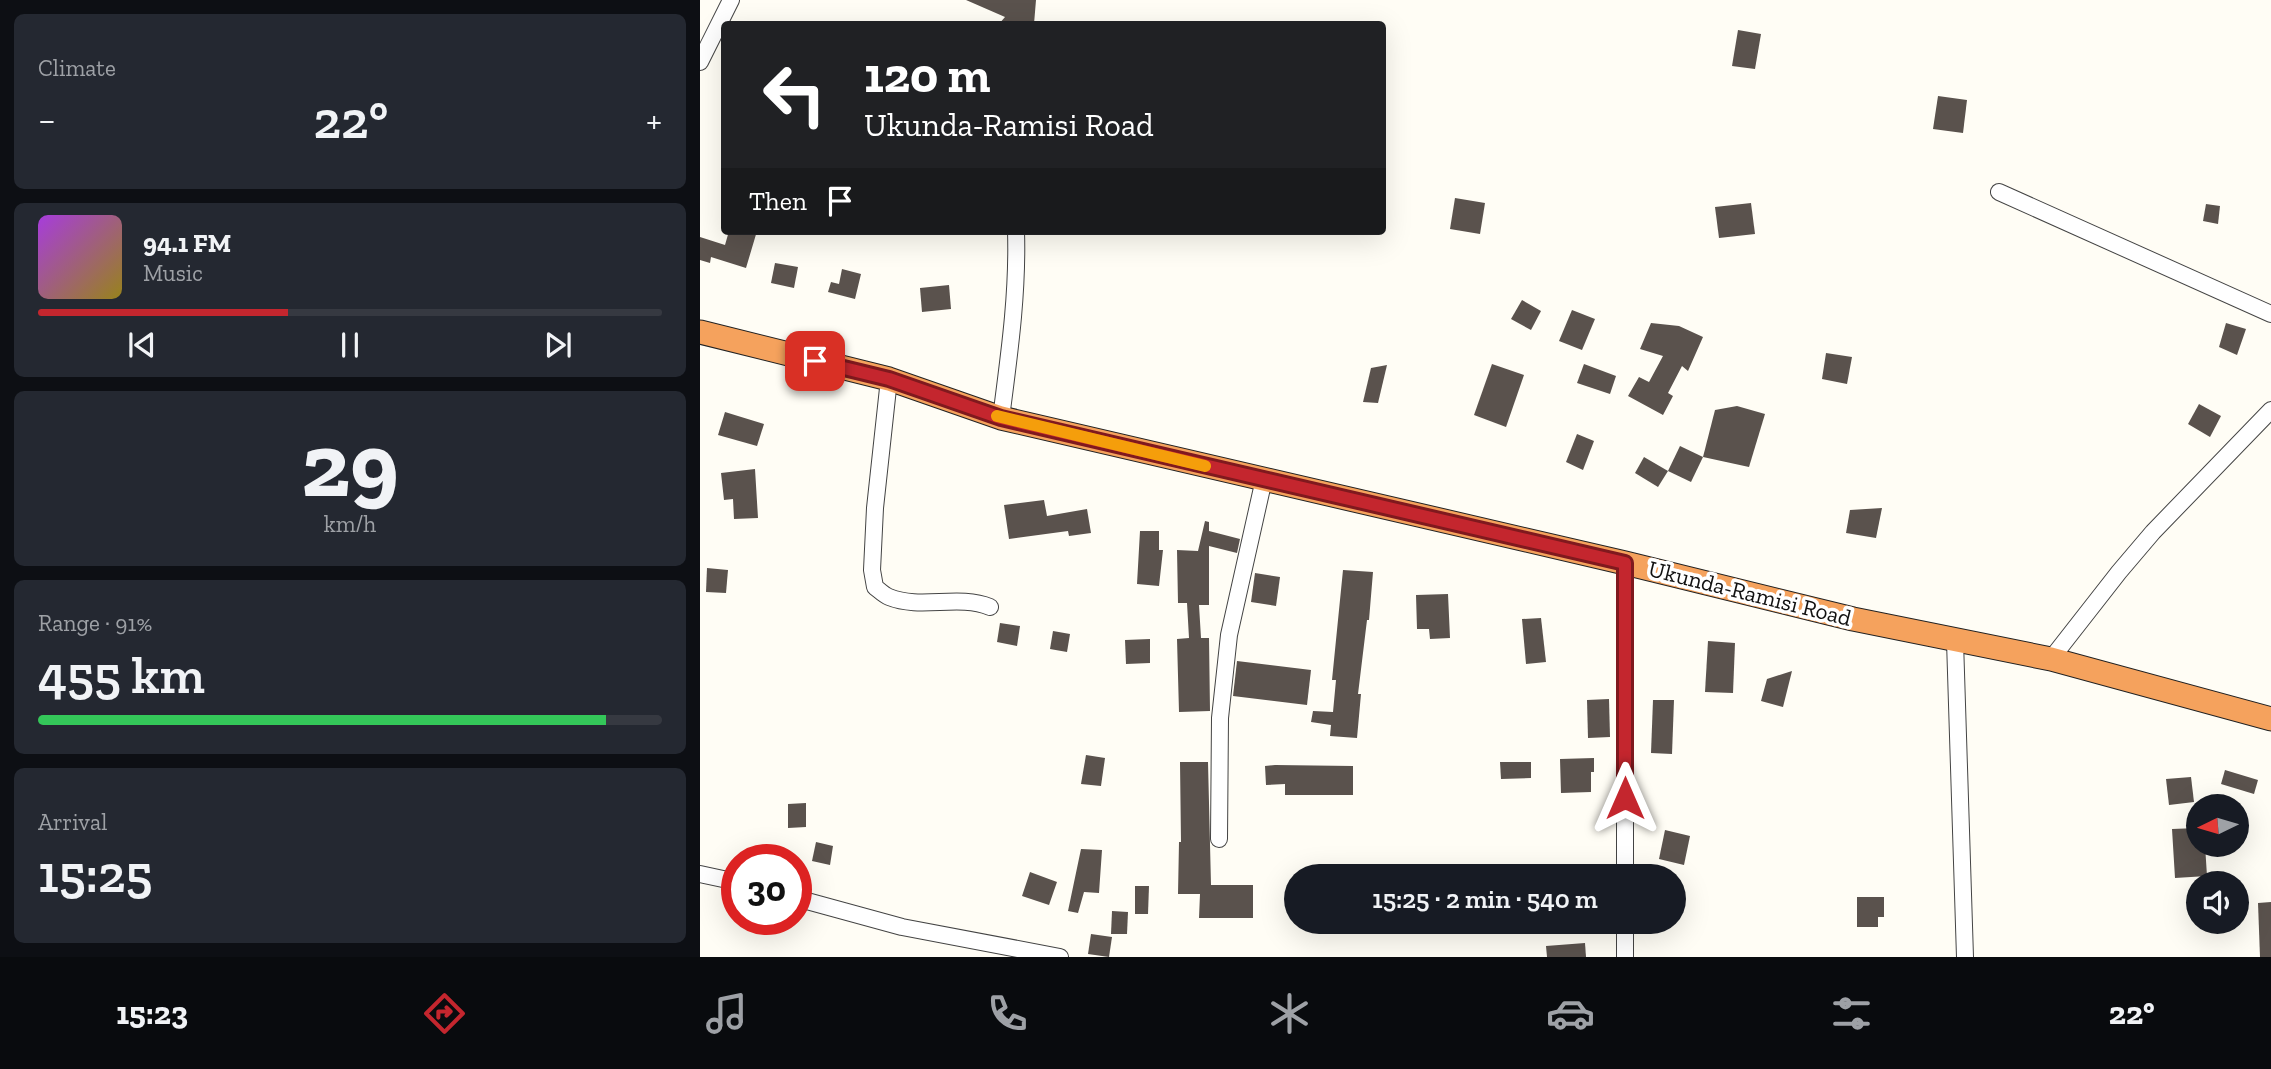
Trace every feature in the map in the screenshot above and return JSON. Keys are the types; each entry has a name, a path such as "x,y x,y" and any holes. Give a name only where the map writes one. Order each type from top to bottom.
{"highway":[{"name":"Ukunda-Ramisi Road","path":"700,332 889,379 1001,418 1625,563 1853,619 2051,659 2271,719"}],"street":[{"path":"721,21 732,0"},
{"path":"700,62 721,21"},
{"path":"2000,192 2271,314"},
{"path":"1001,418 1012,328 1016,235"},
{"path":"889,379 875,508 872,570 875,587 889,597 913,601 978,602 990,607"},
{"path":"2051,659 2147,539 2271,410"},
{"path":"1219,839 1220,718 1229,635 1264,479"},
{"path":"1625,563 1625,864"},
{"path":"1955,640 1965,957"},
{"path":"700,874 721,879"},
{"path":"812,902 902,926 1060,957"},
{"path":"1625,934 1625,957"}],"building":[{"path":"966,0 1036,0 1034,21 1002,21 1005,17"},
{"path":"1738,30 1761,34 1755,69 1732,66"},
{"path":"1938,96 1967,100 1963,133 1933,129"},
{"path":"1455,198 1485,203 1480,234 1450,229"},
{"path":"1751,203 1755,234 1719,238 1715,207"},
{"path":"2206,204 2220,206 2218,224 2203,221"},
{"path":"728,235 756,235 746,268 711,257 710,263 700,260 700,237 725,245"},
{"path":"775,263 798,267 794,288 771,283"},
{"path":"842,269 861,274 855,299 828,292 831,282 839,284"},
{"path":"949,285 951,309 922,312 920,288"},
{"path":"1522,300 1541,311 1531,330 1511,319"},
{"path":"1572,310 1595,319 1582,350 1559,341"},
{"path":"1651,323 1679,326 1703,337 1688,371 1682,366 1668,393 1673,396 1663,415 1628,396 1639,377 1649,382 1663,356 1640,349"},
{"path":"2226,323 2246,329 2237,355 2219,347"},
{"path":"1826,353 1852,357 1847,384 1822,379"},
{"path":"1492,364 1524,375 1506,427 1474,415"},
{"path":"1584,364 1616,376 1610,394 1577,383"},
{"path":"1387,365 1378,403 1363,402 1371,368"},
{"path":"2199,404 2221,416 2210,437 2188,424"},
{"path":"1737,406 1765,414 1749,467 1703,457 1715,410"},
{"path":"725,412 764,424 757,446 718,435"},
{"path":"1577,434 1594,441 1583,470 1566,462"},
{"path":"1680,446 1703,457 1691,482 1668,471"},
{"path":"1644,457 1668,471 1658,487 1635,473"},
{"path":"755,469 758,518 734,519 733,499 724,500 721,473"},
{"path":"1044,500 1047,516 1087,509 1091,533 1069,536 1068,531 1009,539 1004,505"},
{"path":"1882,508 1876,538 1846,533 1850,510"},
{"path":"1205,521 1209,522 1209,531 1240,539 1237,553 1209,546 1209,605 1199,605 1201,638 1209,638 1210,711 1179,712 1177,639 1189,638 1187,603 1178,603 1177,550 1198,551"},
{"path":"1140,531 1159,531 1159,550 1163,550 1159,586 1137,584"},
{"path":"707,568 728,570 726,593 706,592"},
{"path":"1343,570 1373,572 1358,694 1361,694 1357,738 1330,736 1331,725 1311,722 1313,711 1333,712 1336,680 1332,680"},
{"path":"1255,573 1280,577 1276,606 1251,602"},
{"path":"1448,594 1450,638 1430,639 1429,629 1417,629 1416,595"},
{"path":"1541,618 1546,662 1526,664 1522,619"},
{"path":"1000,623 1020,626 1017,646 997,642"},
{"path":"1053,631 1070,634 1067,652 1050,649"},
{"path":"1150,639 1150,663 1126,664 1125,640"},
{"path":"1708,641 1735,643 1733,693 1705,692"},
{"path":"1237,661 1311,670 1307,705 1233,696"},
{"path":"1792,671 1783,707 1761,701 1767,679"},
{"path":"1609,699 1610,737 1588,738 1587,700"},
{"path":"1653,700 1674,700 1672,754 1651,753"},
{"path":"1086,755 1105,758 1101,786 1081,784"},
{"path":"1594,758 1591,792 1561,793 1560,759"},
{"path":"1180,762 1208,762 1211,885 1253,885 1253,918 1199,918 1200,894 1178,894 1181,842"},
{"path":"1500,762 1531,762 1531,778 1501,779"},
{"path":"1265,766 1353,766 1353,795 1285,795 1285,784 1266,785"},
{"path":"2225,770 2258,780 2254,794 2221,784"},
{"path":"2191,777 2193,794 2186,794 2186,803 2169,805 2166,779"},
{"path":"806,803 806,827 788,828 788,804"},
{"path":"2186,828 2186,858 2206,858 2207,871 2186,871 2186,877 2175,878 2172,829"},
{"path":"1665,830 1690,836 1684,864 1659,859"},
{"path":"816,842 833,846 830,865 812,861"},
{"path":"1081,849 1102,850 1099,893 1084,892 1078,913 1068,911"},
{"path":"1030,872 1057,882 1049,905 1022,896"},
{"path":"1135,886 1149,886 1148,914 1135,914"},
{"path":"1857,897 1884,897 1884,917 1878,917 1878,927 1857,927"},
{"path":"2271,902 2271,957 2260,957 2258,903"},
{"path":"1112,911 1128,912 1127,934 1111,934"},
{"path":"1091,934 1112,937 1109,957 1088,954"},
{"path":"1585,943 1586,957 1547,957 1546,946"}],"slow traffic":[{"path":"997,416 1205,466"}],"route":[{"path":"815,361 889,379 1001,418 1625,563 1625,798"}]}
